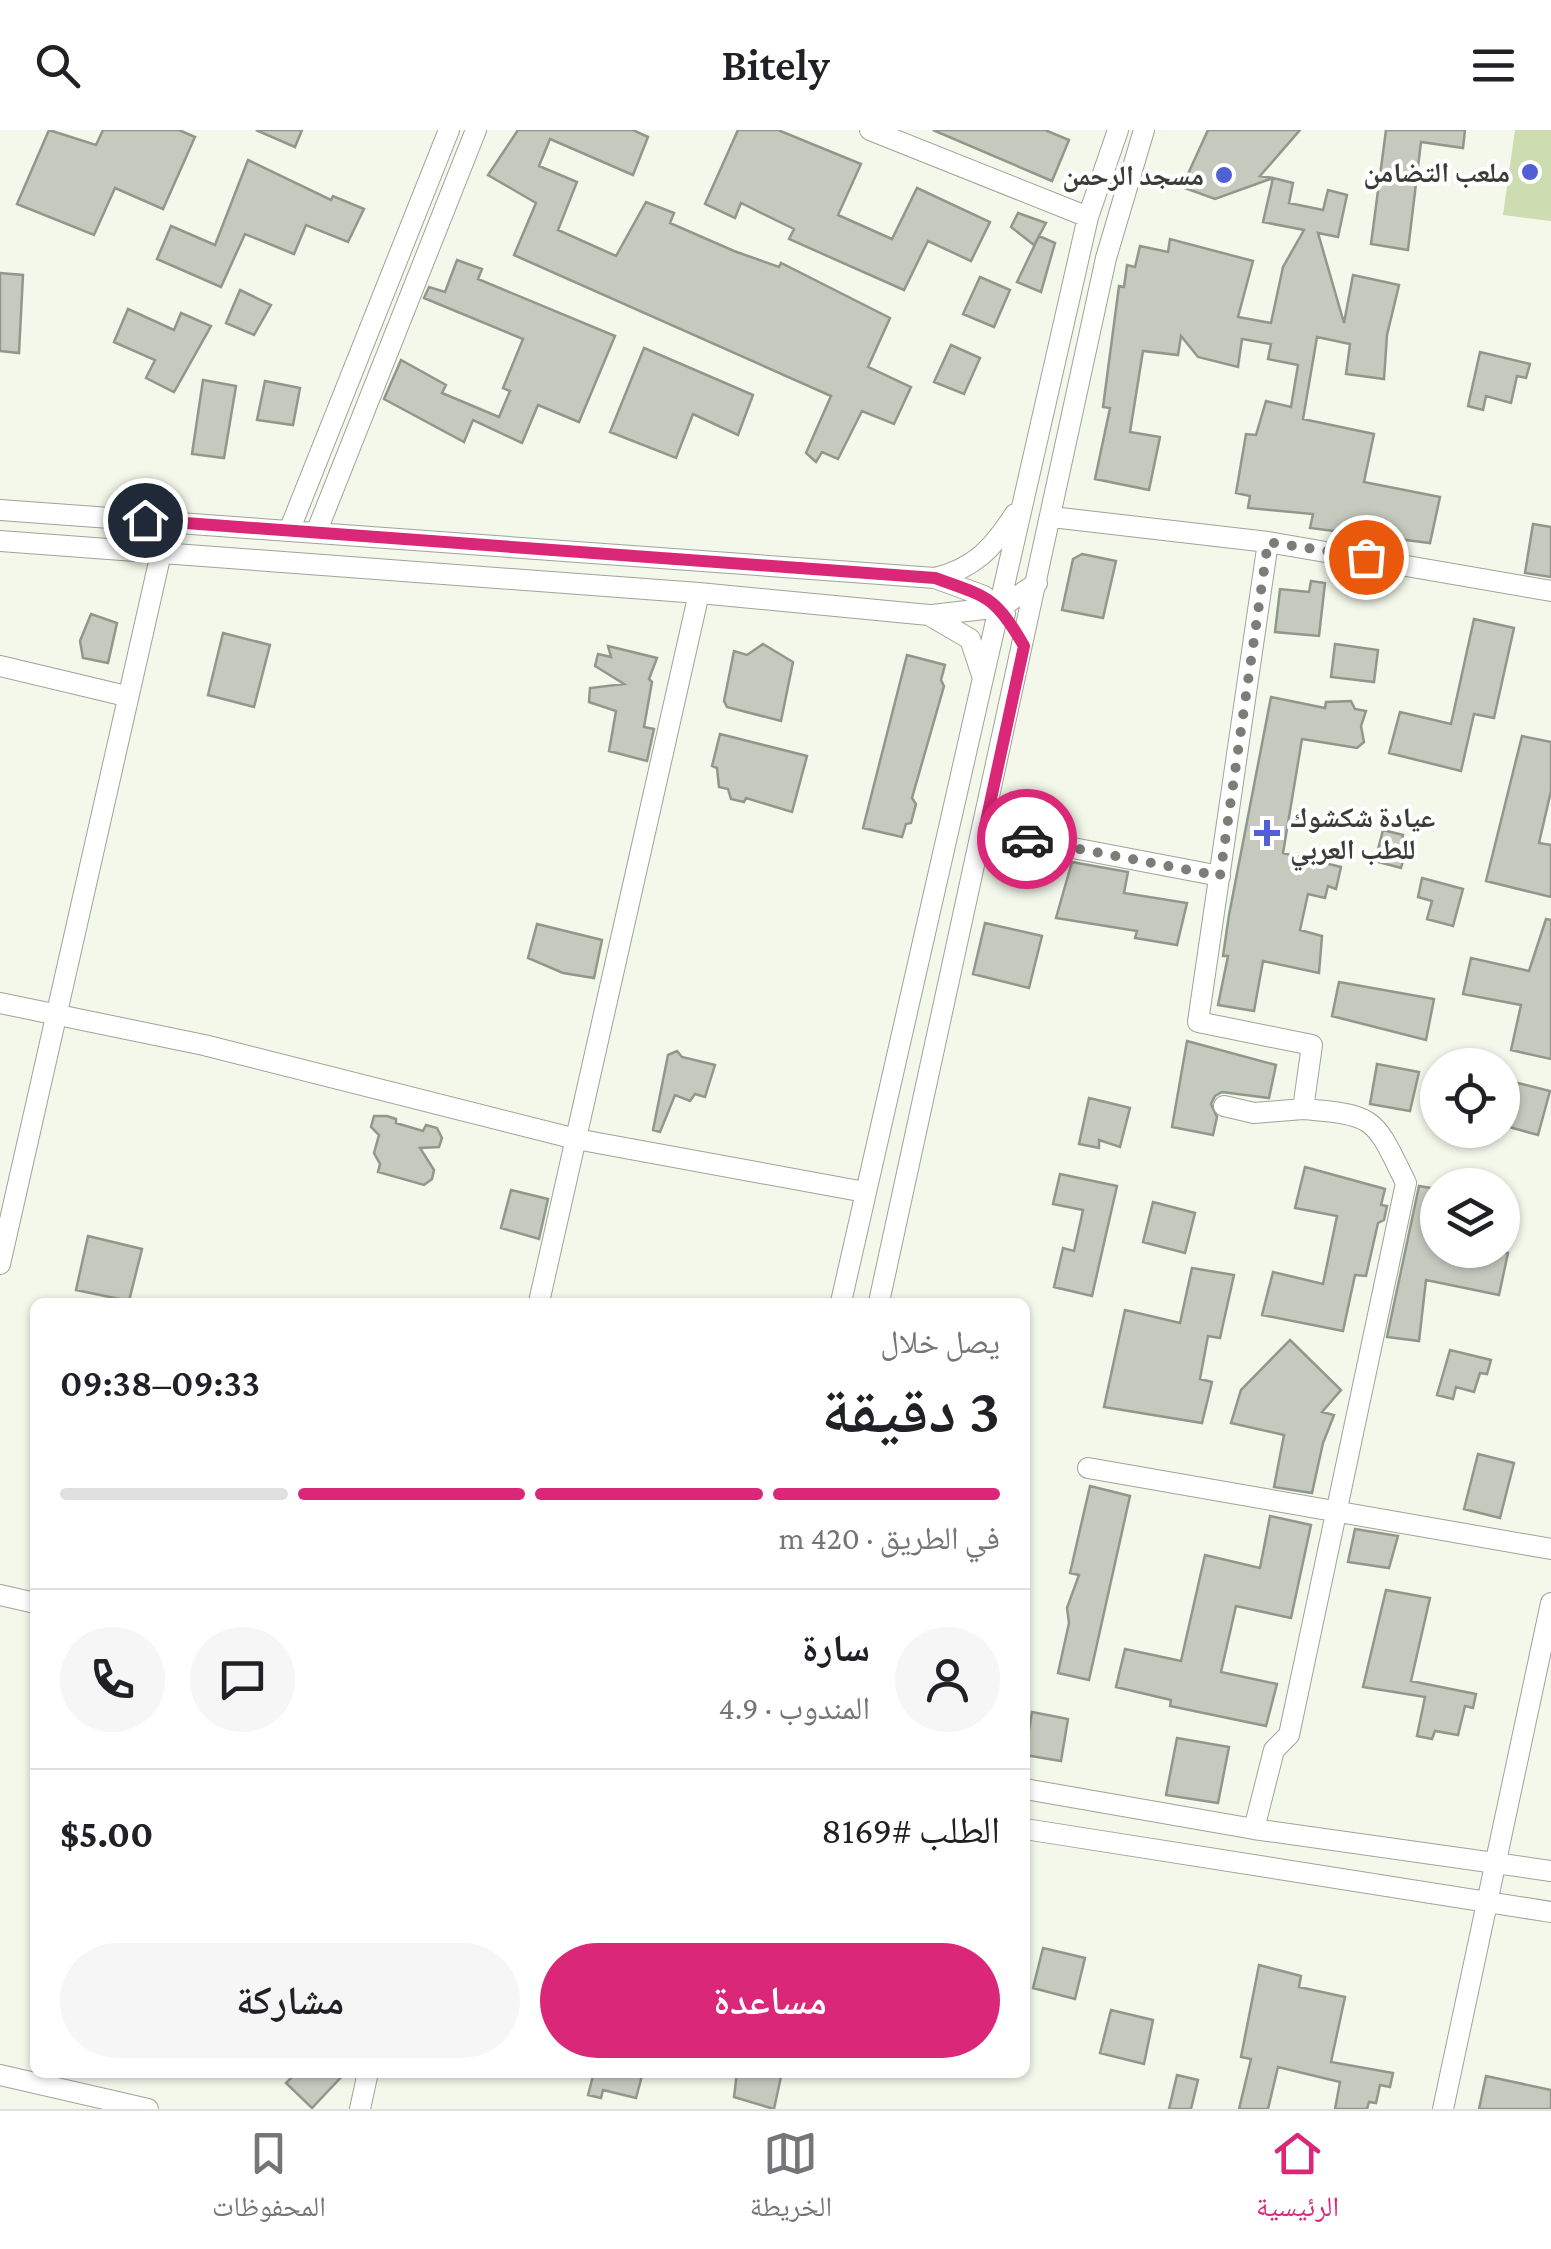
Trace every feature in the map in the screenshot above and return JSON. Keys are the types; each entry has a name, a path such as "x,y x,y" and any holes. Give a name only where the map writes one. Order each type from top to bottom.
{"street":[{"path":"289,532 448,130"},
{"path":"316,533 476,130"},
{"path":"870,130 1088,217"},
{"path":"842,1298 985,685 1088,217 1118,130"},
{"path":"881,1298 1106,258 1144,130"},
{"path":"0,510 935,578 960,572 985,556 1024,500"},
{"path":"1052,518 1268,542 1551,592"},
{"path":"0,542 699,593 928,616 1001,607 1037,583"},
{"path":"1268,542 1198,1022 1312,1045 1303,1109"},
{"path":"0,1264 161,553"},
{"path":"634,588 637,556"},
{"path":"935,578 1001,607 1024,646"},
{"path":"540,1298 699,593"},
{"path":"928,616 970,639 985,685"},
{"path":"0,666 126,696"},
{"path":"984,831 1220,876"},
{"path":"913,988 948,994"},
{"path":"0,1003 204,1044 576,1139 865,1192"},
{"path":"1224,1106 1254,1113 1303,1109 1350,1112 1368,1119 1380,1130 1406,1183 1288,1735 1274,1750 1254,1828"},
{"path":"1088,1468 1551,1550"},
{"path":"0,1595 30,1602"},
{"path":"1443,2109 1551,1603"},
{"path":"1030,1791 1551,1871"},
{"path":"1030,1830 1551,1912"},
{"path":"0,2075 148,2109"},
{"path":"360,2109 367,2078"}],"green space":[{"name":"ملعب التضامن","path":"1515,130 1551,130 1551,221 1503,215"}],"building":[{"path":"49,130 96,145 103,130 179,130 195,137 163,209 115,188 94,235 17,204"},
{"path":"256,130 302,130 295,147"},
{"path":"518,130 633,130 648,137 633,175 550,139 539,166 577,182 558,230 616,256 646,202 674,213 670,223 734,251 779,267 781,263 890,318 868,367 911,387 894,424 862,411 838,459 822,452 816,462 806,453 831,396 514,255 536,203 488,175"},
{"path":"738,130 778,130 861,164 838,215 892,239 917,188 990,222 971,261 928,241 904,290 789,239 794,229 741,203 735,218 705,204"},
{"path":"933,130 1045,130 1069,140 1052,181"},
{"name":"مسجد الرحمن","path":"1208,130 1300,130 1260,176 1273,178 1215,199 1182,187"},
{"path":"1386,130 1465,130 1463,148 1421,142 1408,250 1371,244"},
{"path":"248,160 331,200 333,196 364,209 348,242 306,225 294,254 245,234 221,287 157,259 171,226 215,245"},
{"path":"1273,178 1293,183 1289,203 1323,210 1328,190 1347,195 1338,237 1318,233 1344,323 1353,275 1399,285 1387,335 1384,379 1346,374 1350,344 1317,337 1303,419 1374,434 1364,482 1440,497 1430,543 1310,528 1313,514 1248,508 1250,496 1236,493 1246,434 1256,435 1266,401 1291,407 1298,365 1268,359 1271,344 1242,339 1238,367 1198,357 1181,336 1178,355 1143,351 1130,432 1160,437 1149,490 1095,479 1110,408 1103,407 1119,286 1124,287 1127,265 1135,267 1140,246 1168,252 1170,239 1253,261 1238,317 1271,323 1283,267 1304,230 1263,222"},
{"path":"1018,213 1046,223 1034,245 1011,227"},
{"path":"1039,236 1055,243 1041,292 1017,282"},
{"path":"457,260 482,269 478,279 615,336 579,422 538,405 522,443 473,420 464,442 384,399 401,360 446,385 442,393 499,417 510,391 503,388 523,339 424,298 429,287 445,292"},
{"path":"0,273 23,275 19,353 0,351"},
{"path":"980,277 1010,290 994,327 963,314"},
{"path":"240,290 271,305 254,335 226,323"},
{"path":"128,309 174,330 181,313 211,326 174,392 146,378 155,360 114,342"},
{"path":"951,345 980,358 964,394 934,382"},
{"path":"644,348 753,395 738,435 693,414 676,458 610,432"},
{"path":"1480,352 1530,364 1526,378 1517,376 1511,403 1486,396 1483,410 1468,406"},
{"path":"203,380 236,386 224,458 192,454"},
{"path":"265,381 300,388 293,425 257,420"},
{"path":"1533,524 1551,527 1551,577 1525,573"},
{"path":"1082,554 1116,561 1103,618 1062,610 1073,559"},
{"path":"1311,581 1325,583 1319,636 1275,632 1280,589 1309,592"},
{"path":"91,614 117,623 108,663 83,658 80,641"},
{"path":"1474,619 1514,628 1494,718 1474,714 1461,771 1389,753 1400,712 1451,724"},
{"path":"223,633 270,645 254,707 208,695"},
{"path":"763,644 793,662 781,721 727,707 724,701 734,651 747,655"},
{"path":"1335,644 1378,650 1374,682 1331,677"},
{"path":"608,646 657,658 649,679 652,682 644,727 654,729 647,761 609,751 616,711 589,702 590,688 624,684 595,666 598,654 611,657"},
{"path":"907,655 945,665 941,680 944,686 912,798 916,804 902,837 863,828"},
{"path":"1271,697 1325,708 1326,702 1351,701 1355,709 1366,711 1361,726 1364,742 1357,748 1302,739 1283,853 1341,867 1336,889 1328,886 1325,898 1308,894 1300,930 1322,936 1319,973 1263,961 1254,1011 1218,1005 1228,956 1223,956 1229,915"},
{"path":"720,734 807,756 792,812 746,798 744,802 731,799 728,789 719,787 717,768 712,766"},
{"path":"1522,736 1551,742 1551,791 1539,843 1551,845 1551,897 1486,881"},
{"path":"1383,830 1403,835 1402,841 1408,843 1401,868 1375,861"},
{"path":"1072,862 1128,872 1124,893 1187,903 1177,945 1135,938 1137,931 1056,918"},
{"path":"1422,878 1463,889 1453,926 1427,919 1432,901 1418,897"},
{"path":"1546,919 1551,920 1551,1059 1511,1048 1521,1005 1463,994 1471,958 1529,971"},
{"path":"985,923 1042,936 1029,988 973,974"},
{"path":"537,924 602,940 594,978 563,973 528,958"},
{"path":"1339,982 1434,999 1426,1040 1332,1016"},
{"path":"1187,1041 1276,1065 1269,1098 1222,1092 1215,1096 1211,1104 1217,1117 1213,1135 1172,1127"},
{"path":"677,1051 682,1057 715,1065 705,1097 695,1094 690,1101 675,1095 660,1132 653,1130 668,1055"},
{"path":"1377,1064 1419,1072 1410,1111 1370,1104"},
{"path":"1520,1084 1550,1091 1538,1135 1520,1130"},
{"path":"1089,1098 1130,1108 1120,1147 1099,1140 1099,1148 1079,1144"},
{"path":"374,1116 387,1116 423,1131 426,1125 437,1128 442,1138 439,1147 420,1148 434,1170 432,1179 424,1185 378,1172 380,1164 374,1153 379,1135 371,1127"},
{"path":"1305,1167 1385,1189 1381,1205 1387,1206 1384,1220 1378,1223 1366,1276 1355,1275 1343,1331 1262,1315 1273,1272 1323,1284 1337,1216 1295,1208"},
{"path":"1060,1174 1117,1186 1092,1296 1054,1287 1063,1248 1074,1251 1083,1210 1053,1204"},
{"path":"1420,1186 1420,1268 1505,1268 1499,1295 1426,1280 1419,1341 1387,1337"},
{"path":"511,1190 548,1199 539,1239 501,1228"},
{"path":"1153,1202 1195,1213 1185,1253 1143,1242"},
{"path":"88,1236 142,1249 130,1298 76,1290"},
{"path":"1192,1268 1234,1275 1220,1338 1208,1336 1200,1379 1212,1382 1202,1423 1104,1407 1125,1310 1180,1323"},
{"path":"1290,1340 1341,1390 1322,1412 1334,1415 1312,1493 1274,1487 1284,1435 1231,1423 1241,1390"},
{"path":"1450,1350 1491,1360 1487,1374 1480,1373 1474,1392 1456,1387 1453,1399 1437,1395"},
{"path":"1478,1454 1514,1463 1500,1518 1464,1509"},
{"path":"1090,1486 1130,1496 1089,1680 1058,1673 1069,1623 1067,1608 1079,1575 1070,1573"},
{"path":"1270,1516 1311,1525 1291,1618 1236,1606 1221,1672 1277,1684 1266,1726 1170,1706 1171,1700 1116,1687 1125,1649 1181,1661 1205,1555 1260,1568"},
{"path":"1355,1529 1398,1536 1389,1568 1348,1562"},
{"path":"1386,1590 1430,1598 1411,1681 1476,1694 1473,1708 1465,1706 1458,1735 1435,1731 1432,1739 1417,1736 1425,1697 1363,1687"},
{"path":"1032,1712 1068,1719 1061,1761 1030,1756"},
{"path":"1177,1738 1229,1747 1218,1803 1166,1795"},
{"path":"1043,1948 1085,1958 1075,1999 1033,1988"},
{"path":"1259,1965 1301,1976 1299,1987 1345,1997 1331,2062 1393,2073 1390,2087 1380,2085 1376,2103 1369,2102 1367,2109 1335,2109 1340,2082 1278,2067 1268,2109 1239,2109 1251,2059 1241,2057"},
{"path":"1111,2010 1153,2020 1144,2064 1100,2053"},
{"path":"1177,2075 1198,2080 1191,2109 1169,2109"},
{"path":"1486,2076 1551,2090 1551,2109 1479,2109"},
{"path":"291,2078 340,2078 312,2108 286,2083"},
{"path":"592,2078 641,2078 636,2098 603,2090 601,2098 588,2095"},
{"path":"736,2078 781,2078 774,2109 734,2097"}],"way so far":[{"path":"1027,839 1220,876 1268,542 1366,557"}],"place":[{"name":"ملعب التضامن","path":"1530,172"},
{"name":"مسجد الرحمن","path":"1224,175"},
{"name":"عيادة شكشوك للطب العربي","path":"1267,833"}],"route":[{"path":"145,520 935,578 960,587 1001,607 1024,646 984,831 1027,839"}]}
